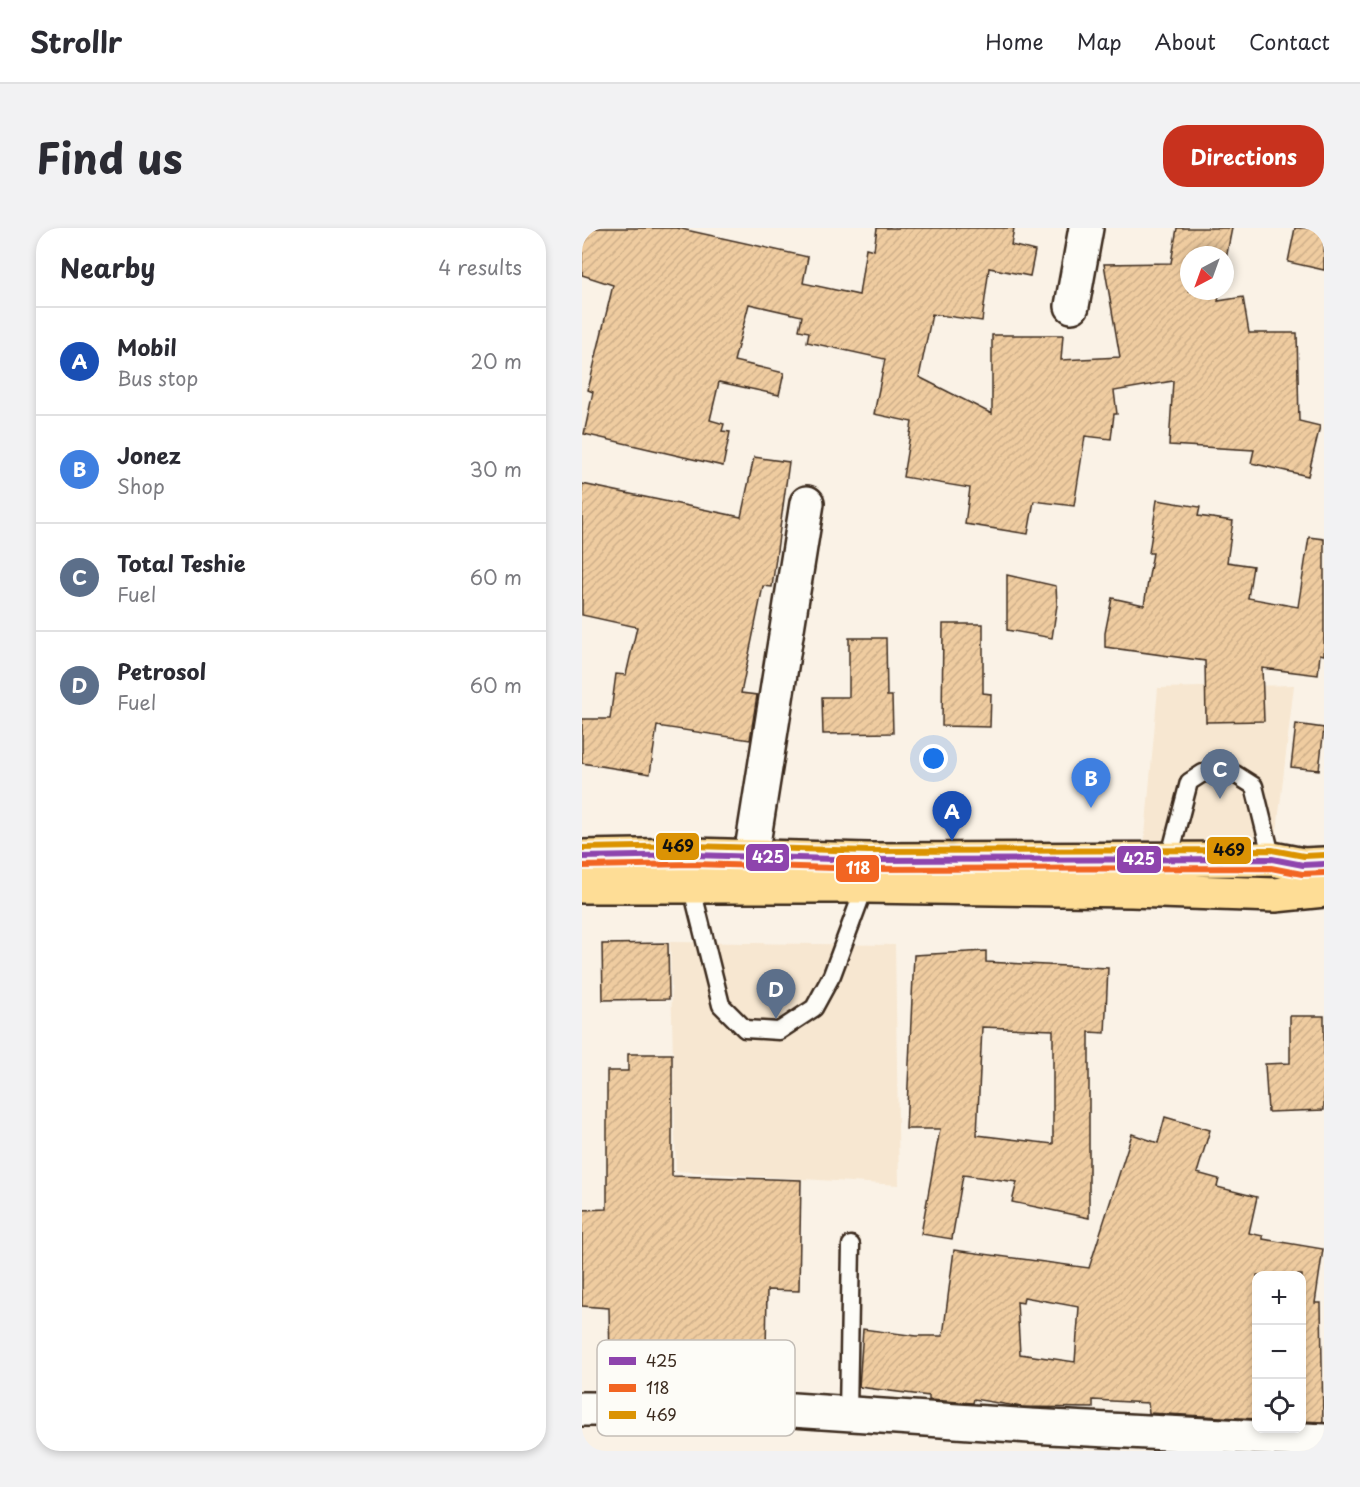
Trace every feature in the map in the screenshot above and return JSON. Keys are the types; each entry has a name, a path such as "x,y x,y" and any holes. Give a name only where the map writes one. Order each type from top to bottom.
{"main road":[{"path":"582,857 751,856 868,860 1169,859 1272,860 1303,865 1324,864"},
{"path":"582,886 865,886 1131,890 1275,895 1324,890"}],"street":[{"path":"1072,306 1086,228"},
{"path":"751,856 807,503"},
{"path":"582,1409 597,1409"},
{"path":"795,1410 848,1414 1029,1438 1324,1441"}],"lane":[{"path":"1169,859 1189,782 1203,773 1235,774 1254,786 1272,860"},
{"path":"691,885 721,1005 745,1029 779,1031 814,1008 832,975 865,886"},
{"path":"848,1414 851,1245"}],"shaded area":[{"path":"1294,685 1275,848 1144,847 1158,688"},
{"path":"670,942 895,945 899,1185 676,1171"}],"building":[{"path":"582,228 677,228 808,257 803,283 859,295 866,248 874,250 877,228 1014,228 1011,245 1035,251 1030,276 989,268 982,321 932,314 919,377 992,414 992,335 1063,335 1061,360 1120,357 1104,264 1171,263 1177,228 1232,228 1228,246 1180,246 1180,300 1218,301 1243,297 1249,333 1297,333 1299,421 1320,426 1308,476 1251,463 1254,450 1169,445 1173,381 1114,391 1117,414 1114,414 1111,439 1085,436 1074,506 1034,501 1028,534 965,524 970,488 903,477 912,422 874,414 885,359 807,342 809,332 799,330 802,316 749,304 734,361 784,373 779,395 719,382 710,420 724,424 722,431 730,432 723,466 584,434 593,392 588,390 613,285 582,275"},
{"path":"1295,228 1324,228 1324,270 1288,262"},
{"path":"754,457 789,462 772,587 763,586 741,693 757,695 750,740 657,726 650,774 582,763 582,719 610,719 616,674 626,675 637,627 582,615 582,484 741,517"},
{"path":"1157,500 1200,507 1198,516 1233,521 1227,562 1253,566 1248,598 1298,607 1309,537 1324,539 1324,655 1320,654 1318,675 1262,668 1264,721 1206,722 1205,661 1105,647 1105,633 1112,598 1144,605 1153,553 1149,553"},
{"path":"1007,575 1056,586 1057,605 1052,638 1007,630"},
{"path":"943,624 983,624 983,693 991,694 990,727 942,726"},
{"path":"849,638 886,638 887,696 892,696 893,733 823,734 822,697 849,697"},
{"path":"1296,724 1324,728 1319,770 1291,767"},
{"path":"668,943 669,999 603,1000 602,944"},
{"path":"986,951 986,962 1108,968 1105,1033 1089,1032 1089,1218 1012,1202 1017,1182 963,1175 952,1239 921,1234 940,1129 906,1129 914,955","holes":["982,1027 1053,1030 1053,1144 977,1135"]},
{"path":"1290,1016 1324,1016 1324,1110 1268,1112 1265,1064 1290,1063"},
{"path":"628,1054 672,1054 672,1176 801,1180 799,1291 767,1290 766,1340 610,1340 609,1308 582,1306 582,1210 607,1209 607,1071 628,1071"},
{"path":"1165,1117 1210,1130 1197,1173 1219,1179 1217,1187 1257,1197 1249,1233 1263,1236 1263,1239 1323,1249 1315,1303 1321,1303 1323,1422 1306,1421 1306,1271 1252,1271 1252,1419 1149,1413 1148,1403 1093,1400 1093,1408 1022,1407 974,1399 973,1403 929,1400 929,1396 859,1387 863,1329 917,1336 943,1336 954,1250 1089,1268 1132,1134 1158,1143","holes":["1024,1297 1079,1307 1075,1362 1020,1354 1017,1302 1023,1303"]}],"transit line":[{"name":"469","path":"582,848 693,846 868,851 1272,850 1304,856 1324,855"},
{"name":"425","path":"582,857 693,855 868,860 1272,859 1303,865 1324,864"},
{"name":"118","path":"582,866 693,864 868,869 1271,868 1302,874 1324,873"}],"place":[{"name":"Total Teshie","path":"1220,799"},
{"name":"Jonez","path":"1091,808"},
{"name":"Mobil","path":"952,841"},
{"name":"Petrosol","path":"776,1019"}]}
